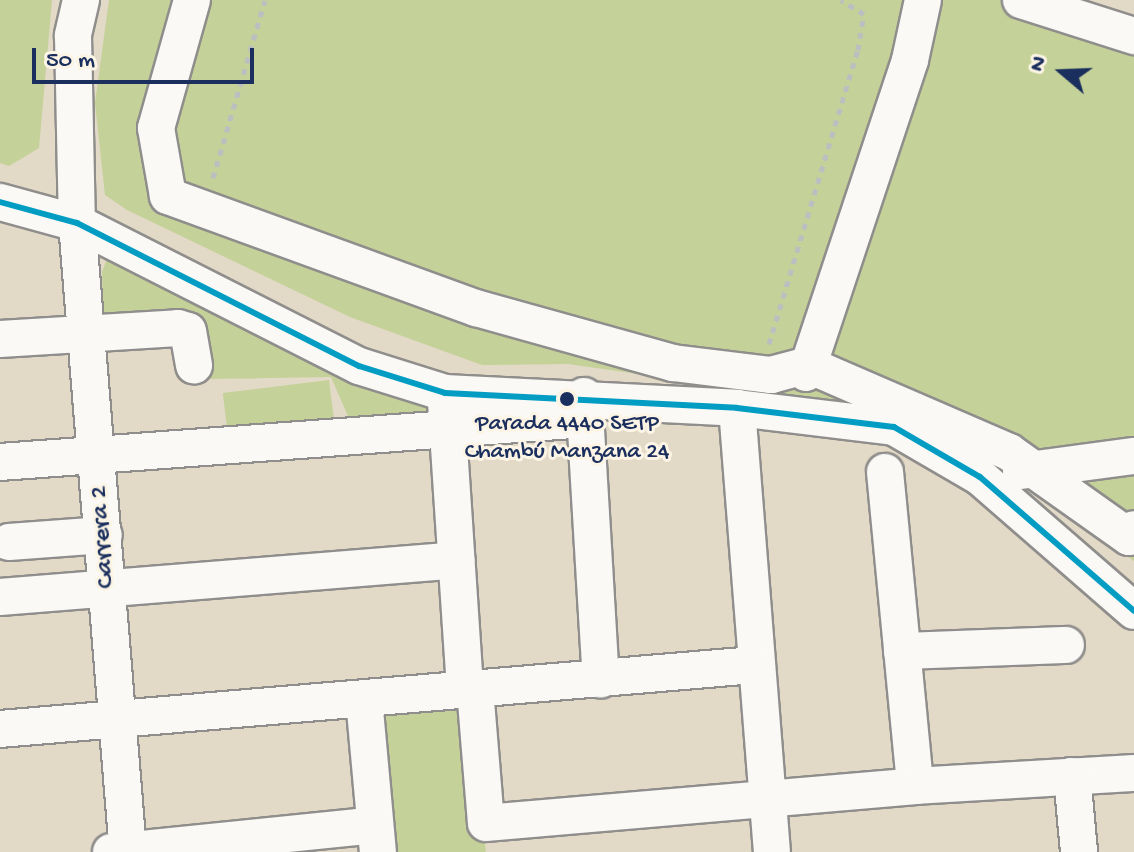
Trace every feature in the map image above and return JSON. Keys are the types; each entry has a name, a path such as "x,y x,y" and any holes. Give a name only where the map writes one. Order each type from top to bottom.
{"street":[{"name":"Carrera 2","path":"81,0 73,36 77,223 118,720 122,851"},
{"path":"192,0 156,128 168,196 476,308 673,363 771,375 1009,452 1129,537 1134,529"},
{"path":"802,386 910,60 923,0"},
{"path":"1021,0 1134,36"},
{"path":"1085,0 1134,18"},
{"path":"0,202 77,223 447,409"},
{"path":"0,339 186,329 194,365"},
{"path":"0,462 97,454 447,409 737,408 802,386 894,427 980,477 1132,600"},
{"path":"585,408 601,679"},
{"path":"737,408 765,798 772,852"},
{"path":"447,409 457,560 486,823 915,786 1134,773"},
{"path":"980,477 1134,456"},
{"path":"885,472 915,786"},
{"path":"9,542 104,535"},
{"path":"0,597 457,560"},
{"path":"902,651 1066,645"},
{"path":"0,729 755,665"},
{"path":"122,851 377,839 364,699"},
{"path":"1072,776 1079,852"}],"path":[{"path":"208,194 265,0"},
{"path":"761,351 768,347 858,50 864,14 841,0"}],"green space":[{"path":"0,0 52,0 39,148 9,166 0,163"},
{"path":"109,0 1065,0 1134,24 1134,561 970,447 780,394 568,364 482,365 350,317 127,210 105,195 95,103"},
{"path":"110,251 435,393 436,419 351,423 331,377 203,379 191,313 103,312 102,272"},
{"path":"329,380 335,429 229,442 223,393"},
{"path":"472,695 486,852 383,852 370,704"}],"transit line":[{"path":"0,202 77,223 359,366 445,393 737,408 894,427 980,477 1134,611"}],"place":[{"name":"Parada 4440 SETP Chambú Manzana 24","path":"567,399"}]}
